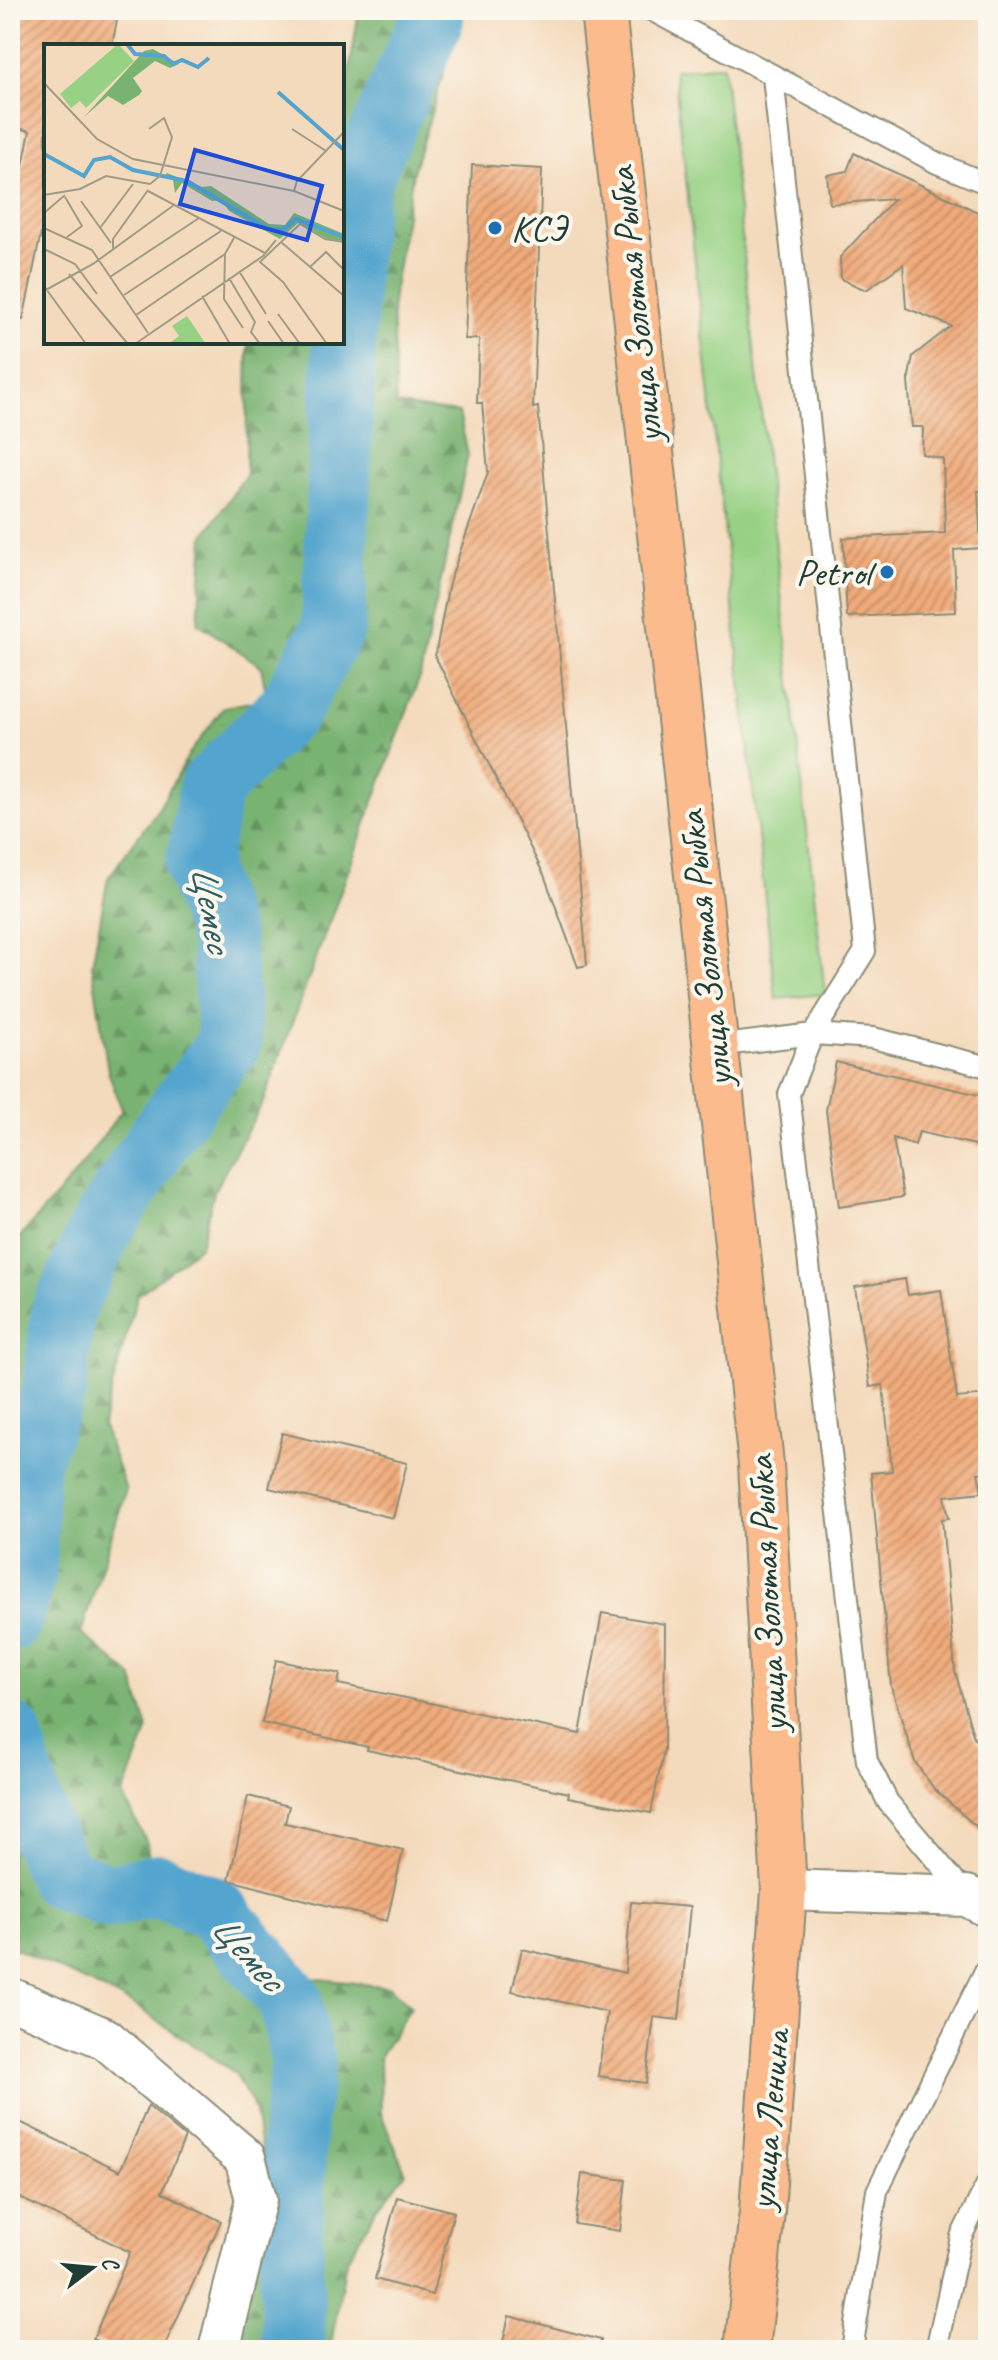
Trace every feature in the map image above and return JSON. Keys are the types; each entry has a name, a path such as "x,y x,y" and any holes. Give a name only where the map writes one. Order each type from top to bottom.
{"highway":[{"name":"улица Золотая Рыбка","path":"603,10 761,1464 784,1890"},
{"name":"улица Ленина","path":"747,2350 770,2119 784,1890"}],"street":[{"path":"784,1890 977,1902"},
{"path":"10,1998 106,2039 245,2158 256,2199 219,2350"}],"lane":[{"path":"651,10 937,163 988,184"},
{"path":"773,76 865,951 813,1034 789,1094 867,1761 888,1802 977,1902"},
{"path":"716,1046 813,1034 873,1038 988,1067"},
{"path":"852,2350 877,2191 986,1969"},
{"path":"936,2350 961,2237 988,2182"}],"green space":[{"path":"359,10 447,10 445,68 413,172 392,302 396,405 459,413 468,455 420,676 263,1102 215,1189 200,1246 137,1296 102,1424 126,1490 81,1633 132,1676 148,1729 123,1795 147,1843 154,1902 199,1924 253,1922 275,1952 311,1978 390,1987 411,2007 380,2056 381,2114 406,2173 377,2208 346,2261 330,2350 229,2350 266,2184 255,2111 235,2073 131,2003 10,1946 10,1413 18,1367 10,1354 10,1248 72,1178 122,1110 108,1071 92,965 108,878 159,808 189,754 224,707 267,699 261,666 198,623 204,536 246,475 248,344 344,344 344,104"},
{"path":"723,65 825,994 776,999 674,70"}],"building":[{"path":"13,10 119,10 112,44 44,44 44,219 23,320 10,319 10,229 30,131 10,126"},
{"path":"854,153 988,217 988,491 978,491 981,548 954,550 956,612 847,617 843,538 945,533 943,459 922,454 923,427 912,427 908,381 913,356 951,326 906,308 903,264 866,290 841,279 840,257 894,199 830,204 827,175 847,171"},
{"path":"472,165 542,169 533,408 538,407 587,965 578,967 544,875 435,656 449,583 488,472 482,403 477,403 479,339 465,339"},
{"path":"836,1062 988,1097 988,1148 919,1132 915,1145 893,1138 903,1197 839,1207 826,1110"},
{"path":"905,1279 908,1295 941,1290 957,1398 988,1395 988,1472 978,1473 982,1492 945,1496 949,1518 942,1519 955,1671 974,1738 988,1752 988,1837 935,1790 915,1762 891,1686 871,1473 892,1471 883,1385 870,1387 855,1287"},
{"path":"282,1433 407,1463 393,1518 269,1488"},
{"path":"602,1613 665,1624 664,1750 651,1813 568,1797 569,1793 367,1750 368,1747 262,1723 276,1660 340,1674 338,1684 580,1734"},
{"path":"248,1796 289,1806 285,1823 403,1850 387,1921 229,1880"},
{"path":"631,1902 690,1907 679,2020 654,2017 646,2083 598,2076 607,2012 512,1991 522,1949 625,1973"},
{"path":"148,2106 185,2137 162,2192 221,2221 163,2350 119,2350 93,2339 130,2252 10,2193 10,2117 120,2171"},
{"path":"582,2174 626,2180 620,2231 575,2224"},
{"path":"397,2197 454,2212 432,2295 375,2279"},
{"path":"509,2316 601,2340 600,2350 501,2350"}],"waterway":[{"name":"Цемес","path":"10,1620 25,1571 27,1465 54,1392 63,1311 101,1228 166,1128 230,1042 222,938 197,867 211,787 289,709 333,629 347,267 358,184 432,19 431,10"},
{"name":"Цемес","path":"10,1734 28,1796 59,1876 108,1896 158,1885 213,1908 290,1999 303,2064 295,2119 291,2241 294,2350"}],"place":[{"name":"КСЭ","path":"495,228"},
{"name":"Petrol","path":"887,572"}]}
